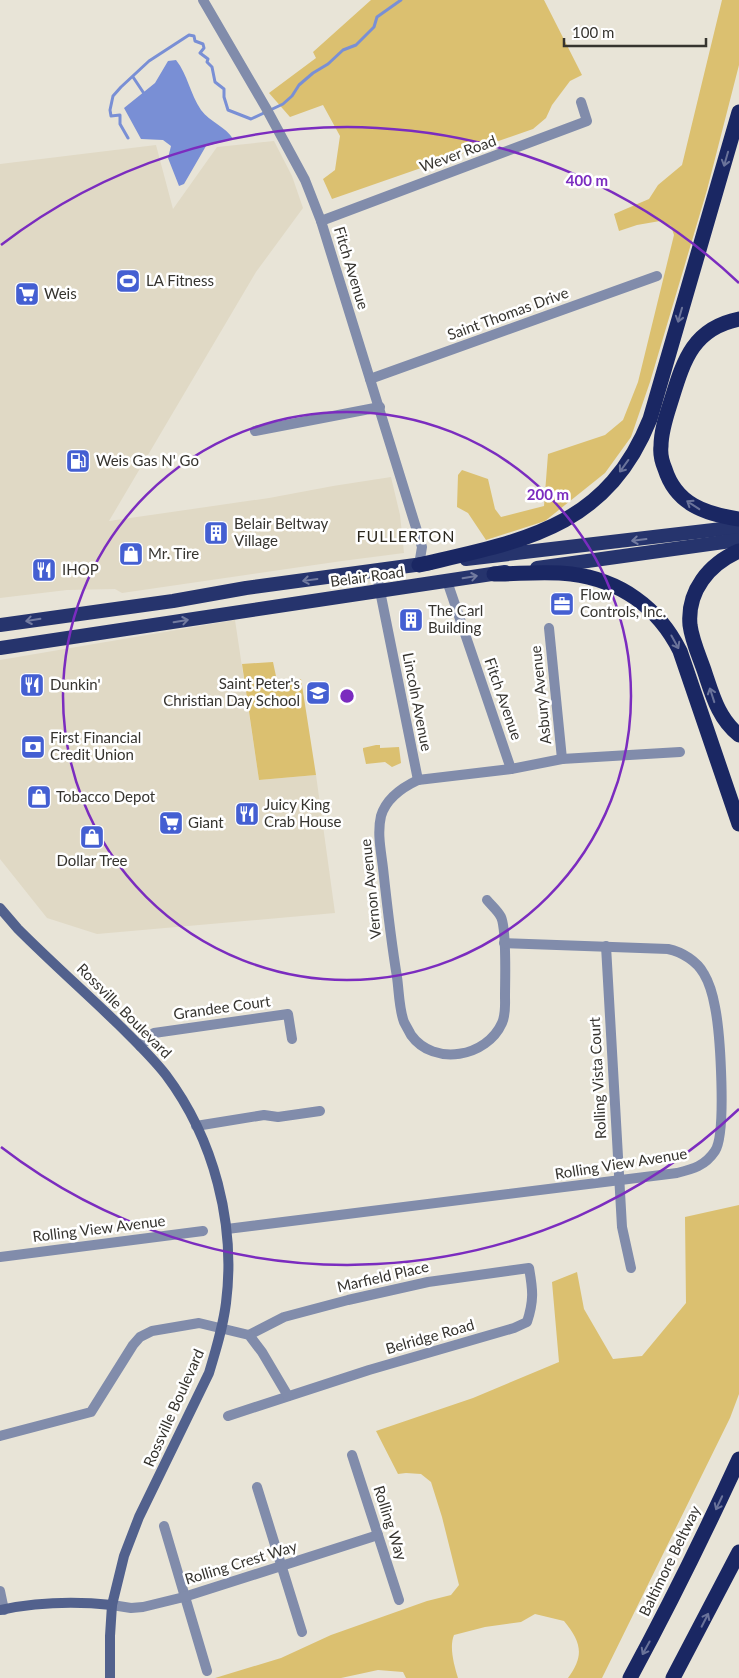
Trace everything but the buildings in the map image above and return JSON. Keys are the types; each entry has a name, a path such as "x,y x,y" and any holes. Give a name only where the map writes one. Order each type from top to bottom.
{"highway":[{"path":"419,565 527,538 551,528 569,518 593,500 610,484 625,465 643,436 650,419 739,112"},
{"path":"739,320 726,322 714,328 691,348 681,367 662,432 660,449 667,476 681,496 702,511 739,519"},
{"name":"Belair Road","path":"0,625 419,565 739,527"},
{"name":"Belair Road","path":"0,648 494,574 739,540"},
{"path":"739,551 711,569 696,590 690,613 690,627 716,707 724,721 739,735"},
{"path":"494,574 570,574 592,578 612,584 628,592 654,613 665,626 680,650 739,824"},
{"name":"Baltimore Beltway","path":"630,1678 665,1612 739,1459"},
{"path":"673,1678 739,1552"}],"main road":[{"name":"Rossville Boulevard","path":"0,908 34,945 140,1046 166,1075 184,1102 205,1144 216,1175 227,1229 228,1285 222,1328 209,1373 139,1517 124,1556 112,1605 110,1678"},
{"path":"2,1610 53,1602 112,1605"}],"street":[{"name":"Fitch Avenue","path":"203,0 306,180 321,221 380,407 422,547 419,565"},
{"name":"Wever Road","path":"321,221 579,125 586,121 581,102"},
{"name":"Saint Thomas Drive","path":"370,379 657,276"},
{"path":"255,431 380,407"},
{"name":"Lincoln Avenue","path":"376,571 418,780"},
{"name":"Fitch Avenue","path":"447,581 511,769"},
{"name":"Asbury Avenue","path":"549,628 562,760"},
{"name":"Vernon Avenue","path":"487,900 501,918 504,943 505,1011 499,1028 486,1042 461,1054 444,1055 426,1049 413,1037 403,1021 379,834 382,813 390,800 405,786 418,780 511,769 562,760 680,752"},
{"name":"Rolling View Avenue","path":"227,1229 677,1173 699,1167 708,1159 718,1146 722,1126 716,1008 704,973 692,960 668,949 504,943"},
{"name":"Rolling Vista Court","path":"606,946 622,1227 631,1268"},
{"name":"Grandee Court","path":"140,1046 154,1033 288,1014 292,1039"},
{"path":"196,1126 264,1115 278,1117 320,1111"},
{"name":"Rolling View Avenue","path":"0,1257 203,1231"},
{"name":"Marfield Place","path":"249,1335 284,1317 348,1300 428,1282 529,1268"},
{"name":"Belridge Road","path":"228,1416 369,1370 514,1328 527,1322 532,1305 533,1289 529,1268"},
{"path":"0,1436 91,1412 140,1337 152,1331 199,1323 249,1335 262,1352 288,1396"},
{"name":"Rolling Way","path":"352,1455 399,1600"},
{"path":"257,1487 302,1632"},
{"path":"164,1526 206,1671"},
{"name":"Rolling Crest Way","path":"112,1605 131,1608 143,1607 378,1535"},
{"path":"0,1591 2,1610"}],"shaded area":[{"path":"371,0 544,0 582,75 570,81 552,105 546,118 533,129 332,199 323,179 335,170 340,136 323,105 290,117 269,93 316,58 313,52"},
{"path":"722,0 739,0 739,65 707,190 650,382 631,437 605,473 545,521 486,540 468,513 457,507 458,475 462,470 488,479 495,509 501,517 544,506 548,454 605,435 623,420 638,382 674,235 671,226 660,221 637,225 619,231 614,214 649,199 658,185 682,165"},
{"path":"274,141 292,176 303,208 256,272 109,521 269,498 391,477 400,515 404,553 122,593 115,589 67,590 0,598 0,164 156,145 173,209 217,147"},
{"path":"235,620 259,780 316,775 335,913 97,934 47,918 0,859 0,660"},
{"path":"273,662 277,681 301,679 316,775 259,780 242,664"},
{"path":"380,745 380,748 399,747 401,763 392,767 385,762 366,764 363,748"},
{"path":"739,1205 739,1394 730,1418 602,1678 568,1678 579,1655 579,1649 574,1636 564,1621 535,1614 521,1622 485,1627 454,1635 452,1650 458,1678 406,1678 403,1672 378,1670 341,1678 215,1678 281,1658 331,1635 427,1601 451,1595 459,1585 431,1482 421,1474 398,1474 376,1431 473,1398 559,1362 552,1282 577,1272 584,1309 613,1359 642,1356 686,1303 685,1217"}],"water":[{"path":"176,60 201,110 233,139 206,146 184,184 179,186 168,158 171,146 163,140 141,139 124,108 155,83 168,61"}],"waterway":[{"path":"128,138 120,124 120,115 111,116 110,110 113,96 149,61 189,35 194,36 195,41 203,44 204,48 200,53 208,59 207,62 212,67 215,82 224,89 228,110 251,119 283,104 292,96 299,85 313,73 328,64 343,50 356,45 374,27 377,17 401,0"},
{"path":"133,77 145,95"}],"place":[{"name":"LA Fitness","path":"128,281"},
{"name":"Weis","path":"27,294"},
{"name":"Weis Gas N' Go","path":"78,461"},
{"name":"Belair Beltway Village","path":"216,533"},
{"name":"Mr. Tire","path":"131,554"},
{"name":"IHOP","path":"44,570"},
{"name":"Flow Controls, Inc.","path":"562,604"},
{"name":"The Carl Building","path":"411,620"},
{"name":"Dunkin'","path":"32,685"},
{"name":"Saint Peter's Christian Day School","path":"318,693"},
{"name":"First Financial Credit Union","path":"33,747"},
{"name":"Tobacco Depot","path":"39,797"},
{"name":"Juicy King Crab House","path":"247,814"},
{"name":"Giant","path":"171,823"},
{"name":"Dollar Tree","path":"92,837"}],"district":[{"name":"FULLERTON","path":"406,536"}]}
